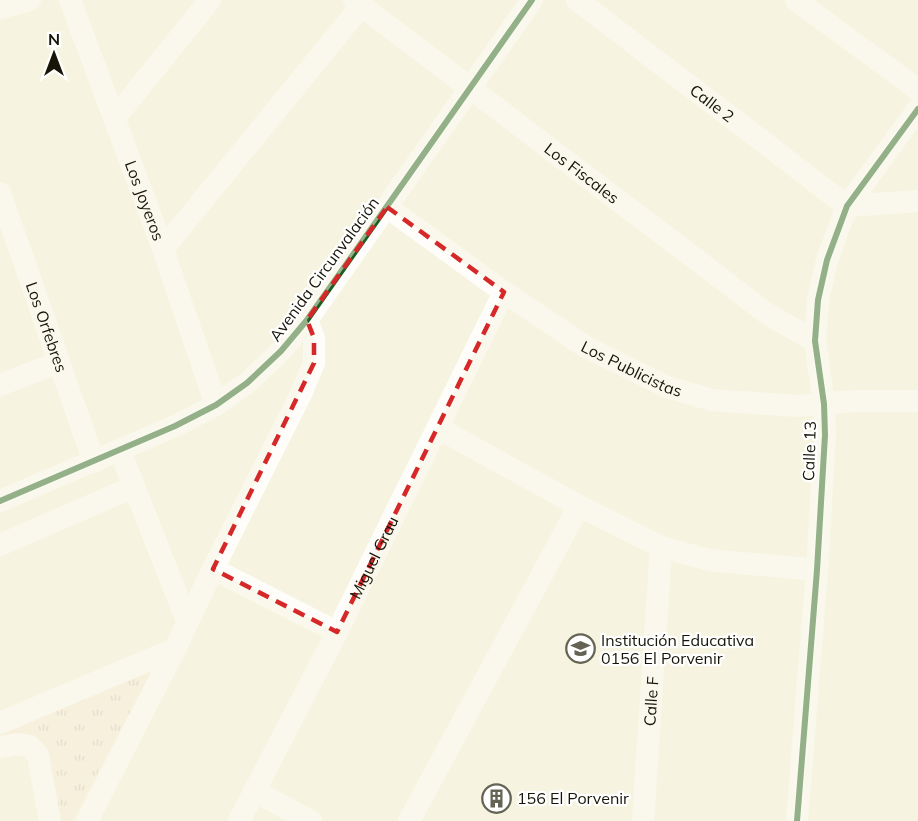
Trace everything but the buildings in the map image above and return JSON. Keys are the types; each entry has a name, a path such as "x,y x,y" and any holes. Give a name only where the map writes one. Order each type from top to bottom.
{"street":[{"path":"0,8 30,0"},
{"name":"Los Joyeros","path":"70,0 163,249 216,405"},
{"path":"114,119 210,0"},
{"name":"Avenida Circunvalación","path":"0,501 175,426 216,405 248,383 281,351 307,320 532,0"},
{"name":"Calle 2","path":"577,0 847,206"},
{"path":"796,0 918,90"},
{"path":"163,249 357,3"},
{"name":"Los Fiscales","path":"357,3 769,315 815,341"},
{"name":"Calle 13","path":"797,821 825,435 824,404 815,341 818,300 826,260 847,206 918,109"},
{"name":"Los Orfebres","path":"0,193 5,223 59,362 94,462"},
{"path":"847,206 918,201"},
{"name":"Los Publicistas","path":"387,207 504,292 586,346 667,387 712,400 797,406 855,401 918,401"},
{"name":"Miguel Grau","path":"239,821 338,632 504,292"},
{"path":"87,821 301,394 314,363 314,338 307,320"},
{"path":"0,385 59,362"},
{"path":"438,428 579,506 661,547 709,560 817,570"},
{"path":"120,451 187,621"},
{"path":"0,544 133,487"},
{"path":"409,821 579,506"},
{"name":"Calle F","path":"643,821 661,547"},
{"path":"213,569 338,632"},
{"path":"0,723 175,649"},
{"path":"0,747 18,744 30,746 38,755 50,821"},
{"path":"254,791 311,821"}],"highlighted area":[{"path":"387,207 504,292 337,632 213,569 314,363 314,338 307,320"}],"green space":[{"path":"160,658 72,821 56,821 44,752 0,736 0,727"}],"cycle path":[{"path":"0,501 175,426 216,405 247,383 281,351 307,320 532,0"},
{"path":"797,821 825,435 824,404 815,341 818,300 827,260 847,206 918,109"}],"place":[{"name":"Institución Educativa 0156 El Porvenir","path":"580,649"},
{"name":"156 El Porvenir","path":"496,798"}]}
